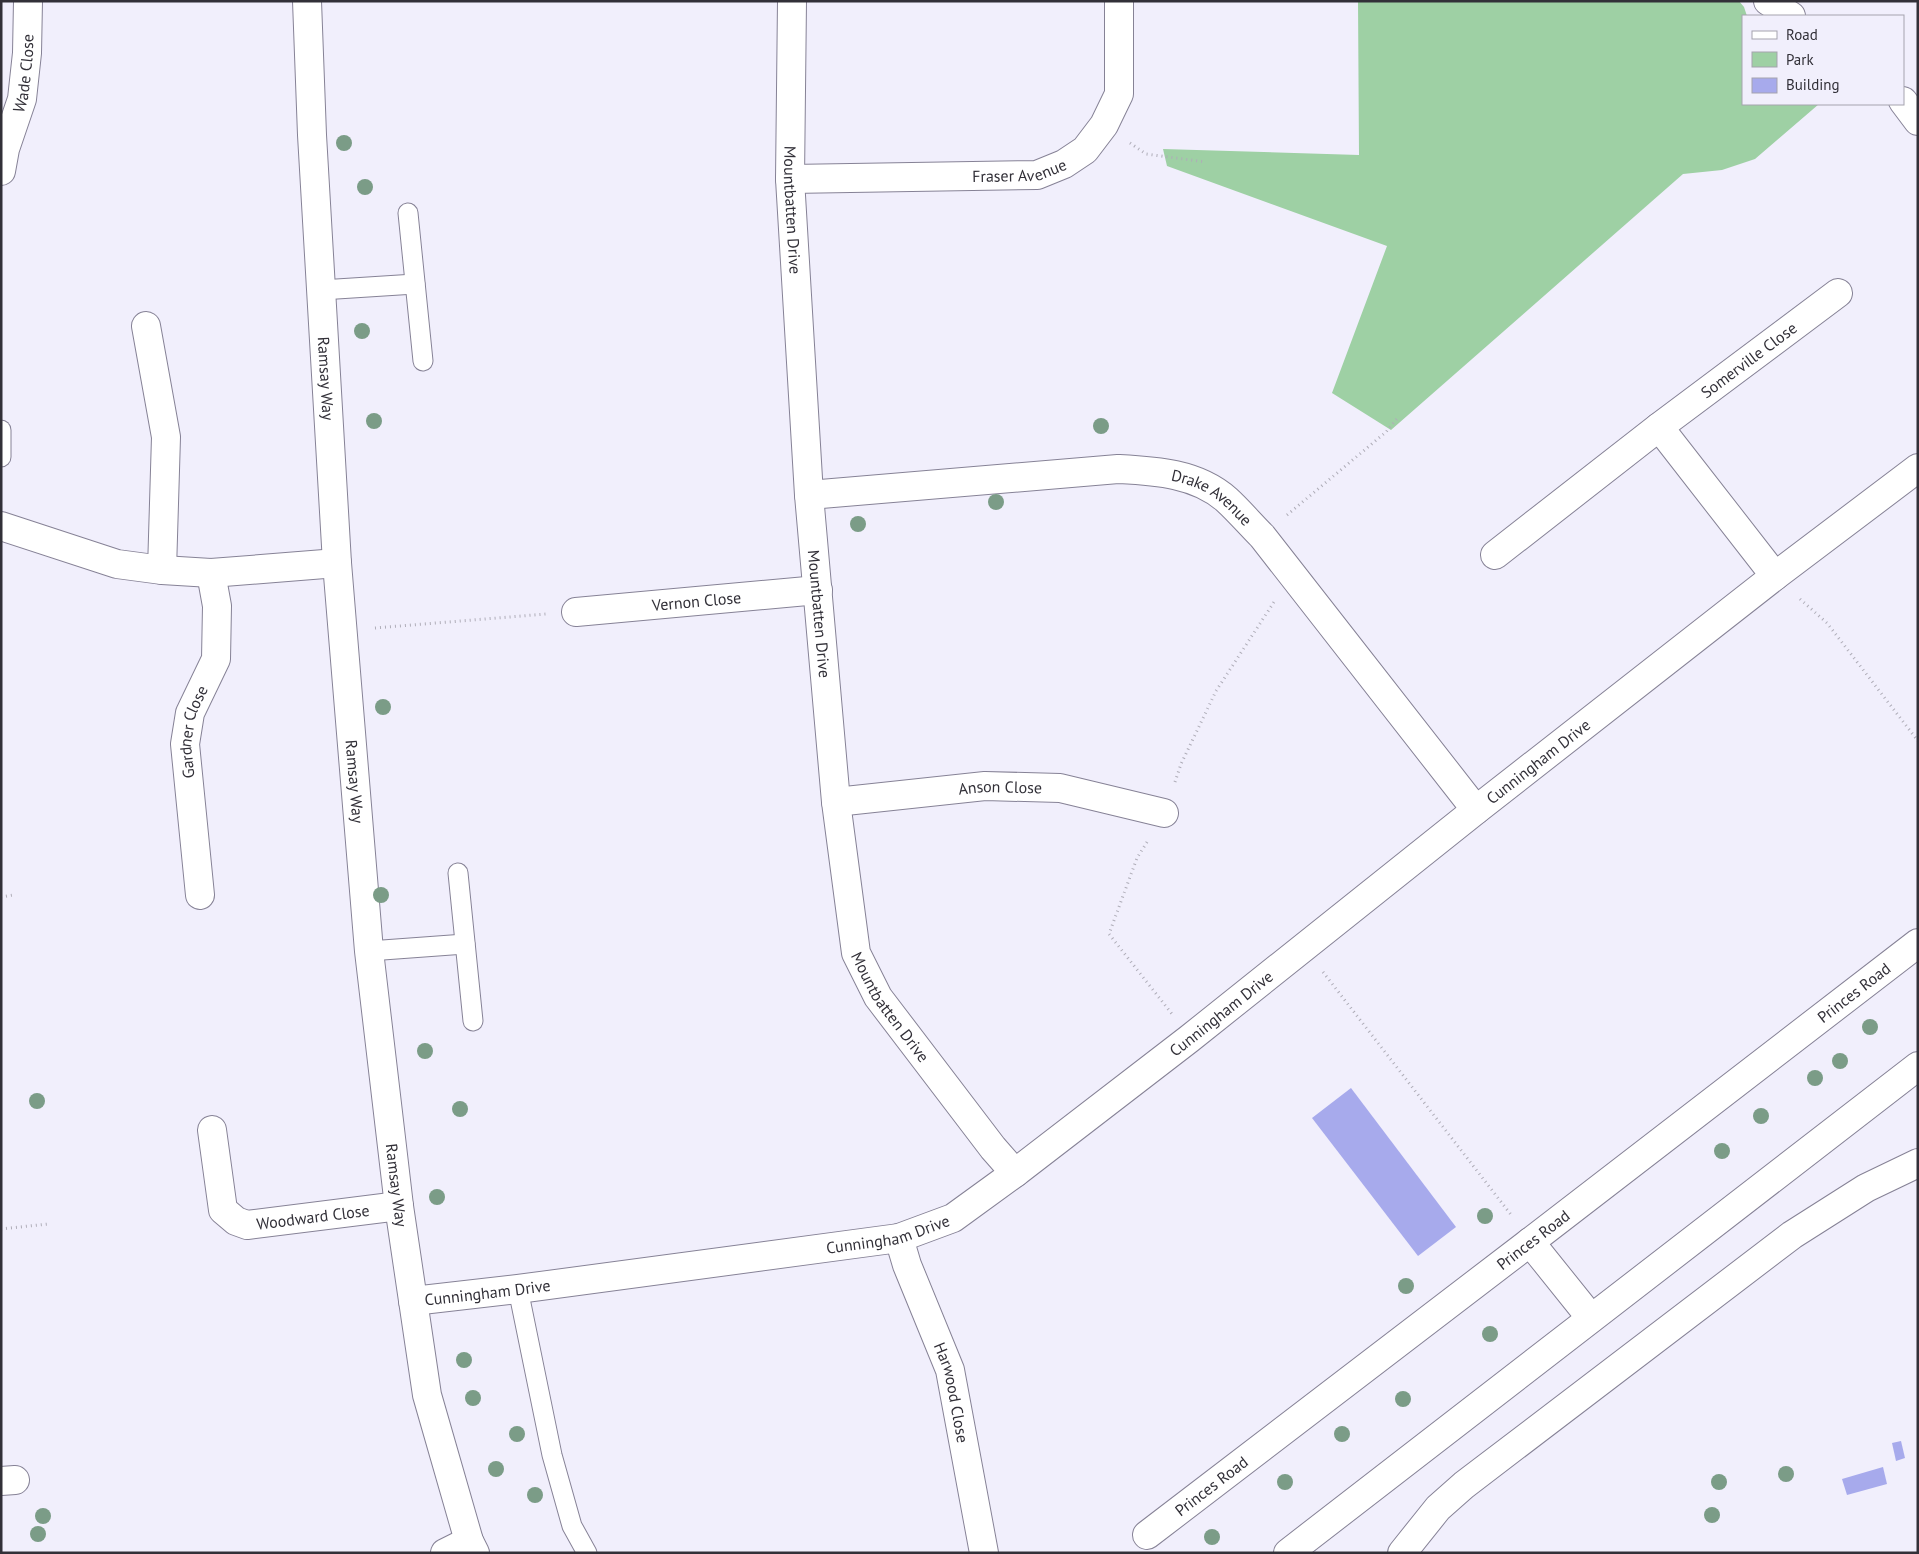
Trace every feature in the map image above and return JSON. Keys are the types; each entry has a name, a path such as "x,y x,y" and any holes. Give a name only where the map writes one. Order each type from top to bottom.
{"street":[{"name":"Wade Close","path":"1,171 5,149 22,99 27,53 28,1"},
{"name":"Ramsay Way","path":"307,1 312,135 337,563 370,951 399,1206 427,1395 472,1547"},
{"name":"Mountbatten Drive","path":"792,1 790,179 809,495 836,802 856,953 878,997 993,1148 1015,1173"},
{"name":"Fraser Avenue","path":"790,179 1037,175 1064,164 1085,150 1104,125 1118,94 1119,1"},
{"path":"1768,1 1789,15"},
{"path":"1904,102 1918,121"},
{"name":"Somerville Close","path":"1495,555 1659,427 1838,294"},
{"path":"146,326 166,437 162,570"},
{"path":"1659,427 1775,576"},
{"name":"Drake Avenue","path":"809,495 1118,468 1162,472 1196,481 1226,499 1262,536 1476,810"},
{"name":"Cunningham Drive","path":"413,1301 518,1289 899,1238 953,1218 1015,1173 1305,948 1476,810 1775,576 1918,468"},
{"path":"1,526 117,564 162,570 212,573 337,563"},
{"name":"Gardner Close","path":"200,895 185,744 190,713 216,659 217,606 212,573"},
{"name":"Vernon Close","path":"576,612 818,590"},
{"name":"Anson Close","path":"836,802 985,786 1060,788 1164,813"},
{"name":"Princes Road","path":"1147,1535 1918,943"},
{"path":"1288,1553 1918,1066"},
{"name":"Woodward Close","path":"212,1130 223,1210 236,1221 247,1224 399,1206"},
{"path":"1402,1553 1438,1508 1464,1485 1792,1235 1866,1188 1918,1163"},
{"name":"Harwood Close","path":"899,1238 907,1265 950,1370 984,1553"},
{"path":"1530,1242 1591,1318"},
{"path":"445,1553 472,1547"}],"lane":[{"path":"408,213 423,361"},
{"path":"321,290 415,284"},
{"path":"1,430 1,457"},
{"path":"458,873 473,1021"},
{"path":"370,951 465,944"},
{"path":"518,1289 552,1455 572,1526 587,1553"}],"path":[{"path":"1104,125 1146,154 1206,162"},
{"path":"1262,536 1386,432 1398,416"},
{"path":"1775,576 1827,624 1918,741"},
{"path":"342,630 576,612"},
{"path":"1,897 13,895"},
{"path":"1305,948 1499,1198 1530,1242"},
{"path":"1,1229 48,1224"}],"green space":[{"path":"1358,1 1739,1 1744,7 1747,15 1742,15 1742,105 1818,105 1755,159 1722,170 1683,174 1391,430 1332,393 1387,246 1167,166 1163,149 1359,155"}],"building":[{"path":"1351,1088 1456,1227 1418,1256 1312,1118"},
{"path":"1901,1441 1905,1458 1896,1461 1892,1443"},
{"path":"1883,1467 1887,1484 1847,1495 1842,1479"}]}
